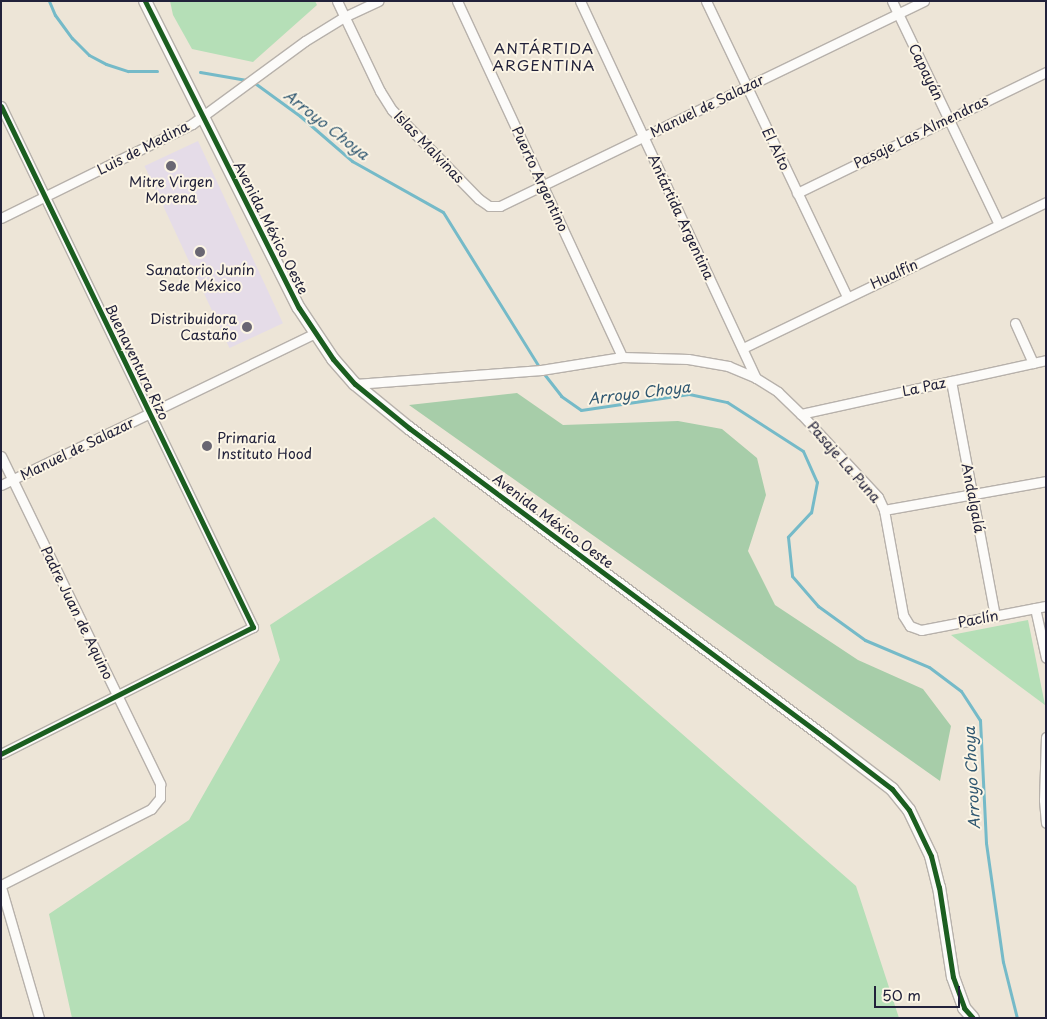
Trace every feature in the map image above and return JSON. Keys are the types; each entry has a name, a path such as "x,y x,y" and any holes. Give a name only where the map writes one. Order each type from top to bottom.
{"main road":[{"name":"Avenida México Oeste","path":"146,1 288,286 314,334 332,359 355,384 409,428 892,789 909,810 931,856 939,887 953,977 964,1008 973,1018"}],"street":[{"name":"Islas Malvinas","path":"337,1 380,92 392,110 406,126 489,206"},
{"name":"Luis de Medina","path":"1,218 192,124 305,41 344,17 379,1"},
{"name":"Puerto Argentino","path":"457,1 622,357"},
{"name":"Antártida Argentina","path":"580,1 756,378"},
{"name":"El Alto","path":"706,1 847,296"},
{"name":"Capayán","path":"892,1 999,224"},
{"name":"Manuel de Salazar","path":"489,206 500,206 924,1"},
{"name":"Pasaje Las Almendras","path":"797,193 1046,72"},
{"name":"Buenaventura Rizo","path":"1,106 253,627 117,695"},
{"name":"Hualfín","path":"743,348 847,296 1046,202"},
{"path":"1015,323 1033,363"},
{"name":"Manuel de Salazar","path":"1,485 314,334"},
{"name":"Pasaje La Puna","path":"355,384 541,370 622,357 688,359 728,366 756,378 778,392 801,414 878,497 884,510 904,615 910,626"},
{"name":"La Paz","path":"801,414 1046,360"},
{"name":"Andalgalá","path":"951,381 995,616"},
{"name":"Padre Juan de Aquino","path":"1,456 160,784 160,798 151,809 1,886"},
{"path":"884,510 1046,481"},
{"name":"Paclín","path":"910,626 921,630 1046,606"},
{"path":"1035,608 1046,658"},
{"path":"1,754 117,695"},
{"path":"1046,737 1044,800 1046,823"},
{"path":"1,886 39,1018"}],"shaded area":[{"path":"198,141 283,323 229,348 145,166"}],"green space":[{"path":"170,1 315,1 317,5 253,62 192,49 173,15"},
{"path":"517,393 563,425 678,421 722,429 757,458 766,495 748,551 775,605 858,660 923,689 951,726 940,781 409,405"},
{"path":"434,517 856,886 899,1018 72,1018 49,914 189,820 280,660 270,625"},
{"path":"1028,620 1045,705 951,635"}],"waterway":[{"name":"Arroyo Choya","path":"49,1 55,15 72,38 89,55 106,64 128,71 157,71"},
{"name":"Arroyo Choya","path":"200,72 252,81 300,116 352,161 443,212 541,370 561,396 581,410 689,394 727,402 803,451 817,482 811,512 788,537 792,576 818,606 865,640 929,667 961,691 980,720 986,843 1003,962 1017,1018"}],"cycle path":[{"path":"145,1 299,308 333,359 355,384 409,428 892,789 909,810 931,856 939,887 953,977 964,1008 973,1018"},
{"path":"1,106 253,627 1,754"}],"place":[{"name":"Mitre Virgen Morena","path":"171,166"},
{"name":"Sanatorio Junín Sede México","path":"200,252"},
{"name":"Distribuidora Castaño","path":"247,327"},
{"name":"Primaria Instituto Hood","path":"207,446"}],"district":[{"name":"ANTÁRTIDA ARGENTINA","path":"544,56"}]}
